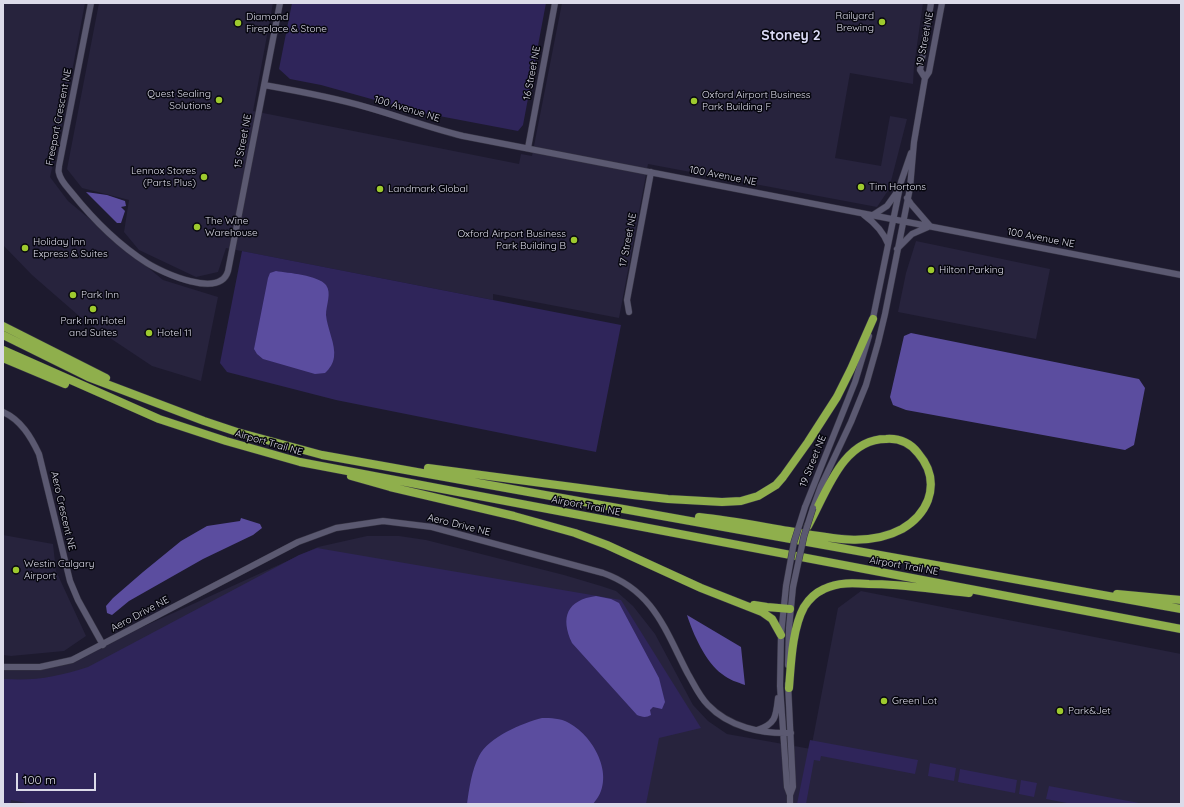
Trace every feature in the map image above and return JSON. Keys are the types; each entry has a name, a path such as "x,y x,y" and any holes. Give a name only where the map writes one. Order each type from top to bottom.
{"highway":[{"path":"322,455 633,495 722,502 741,501 758,496 767,491 783,477 795,461 837,397 859,354 873,319"},
{"path":"3,326 104,378 204,421"},
{"name":"Airport Trail NE","path":"3,335 88,377 204,421 322,455 1072,591 1181,609"},
{"name":"Airport Trail NE","path":"3,350 159,419 226,441 300,462 1181,629"},
{"path":"3,358 90,394 159,419"},
{"path":"654,514 709,518 835,539 860,540 888,536 909,525 922,513 930,494 931,476 928,467 914,448 907,443 899,440 883,439 865,443 849,454 840,466 816,508 806,531"},
{"path":"300,462 390,487 514,516 575,533 607,545 707,590 762,612 772,619 780,635"},
{"path":"789,688 793,647 800,618 804,608 811,598 824,588 844,584 900,585 942,591 1018,597"},
{"path":"1072,591 1181,600"},
{"path":"736,601 767,607 787,608"}],"street":[{"name":"Freeport Crescent NE","path":"91,3 59,166 59,173 64,183 86,210 121,243 147,263 188,281 213,284 222,281"},
{"name":"15 Street NE","path":"222,281 227,275 228,271 280,3"},
{"name":"16 Street NE","path":"528,148 555,3"},
{"name":"19 Street NE","path":"925,78 920,70 931,3"},
{"name":"19 Street NE","path":"816,508 826,474 851,422 872,367 886,314 907,198 914,142 925,78 929,72 942,3"},
{"name":"100 Avenue NE","path":"264,85 333,98 430,128 463,136 1181,275"},
{"name":"19 Street NE","path":"790,795 793,787 787,660 786,586 794,542 805,507 855,382 873,319 899,189 914,142"},
{"name":"17 Street NE","path":"629,312 627,300 651,172"},
{"path":"873,215 887,206 899,189"},
{"path":"897,249 912,234 930,226 910,204 907,198"},
{"path":"863,214 885,235 888,246"},
{"name":"Aero Crescent NE","path":"3,412 21,424 32,438 40,454 70,581 78,600 103,645"},
{"name":"Aero Drive NE","path":"3,666 40,667 72,660 298,542 336,528 383,521 432,527 617,578 628,584 642,595 656,613 701,696 708,705 723,718 739,725 771,733 791,733"},
{"name":"19 Street NE","path":"790,804 790,795 787,787 780,686 780,635 806,531"},
{"path":"756,730 768,726 774,718 780,686"}],"shaded area":[{"path":"3,3 85,3 62,124 50,177 68,201 163,280 218,297 201,381 152,366 86,322 32,275 3,245"},
{"path":"99,3 273,3 253,111 519,164 521,154 532,156 562,3 923,3 914,66 913,84 850,73 835,158 881,166 890,116 907,119 889,189 877,207 648,164 619,318 493,294 493,300 226,248 218,272 196,277 139,250 124,232 129,200 82,188 67,169"},
{"path":"292,3 546,3 523,125 518,131 418,112 321,85 290,79 279,69"},
{"path":"86,192 107,195 125,201 126,206 121,207 125,211 121,223 117,223"},
{"path":"916,241 1050,269 1036,339 898,312 906,273"},
{"path":"242,251 621,325 596,452 336,400 227,372 220,363"},
{"path":"276,271 310,277 322,282 328,288 329,295 326,315 333,342 334,359 330,368 325,373 315,374 263,359 254,349 268,278 270,273"},
{"path":"911,333 1139,379 1145,388 1134,445 1125,450 906,410 893,405 890,397 904,336"},
{"path":"241,518 260,524 262,528 253,535 203,559 129,601 112,615 107,613 106,606 113,598 181,541 207,526 240,521"},
{"path":"3,535 53,544 56,571 86,636 64,651 11,656 3,655"},
{"path":"367,536 399,536 426,540 564,575 616,591 633,606 655,634 693,705 708,721 727,734 811,749 838,608 861,591 1181,654 1181,804 3,804 3,663 40,667 103,645 318,547"},
{"path":"317,548 621,600 701,728 659,738 646,804 32,804 11,800 10,804 3,804 3,679 46,678 88,667 299,555"},
{"path":"596,596 611,599 619,603 659,678 665,702 662,709 653,707 650,710 651,715 649,716 644,717 637,715 572,643 568,634 567,618 572,606 578,601"},
{"path":"687,615 741,647 745,685 733,681 725,676 716,669 705,656 696,639"},
{"path":"542,718 552,718 566,721 578,729 594,748 600,759 603,771 603,783 600,794 593,804 467,804 474,767 484,749 498,737 516,727"},
{"path":"810,740 918,760 915,774 821,756 820,761 814,760 806,804 797,804"},
{"path":"930,763 956,768 954,781 928,776"},
{"path":"960,769 1017,780 1015,793 958,782"},
{"path":"1021,780 1037,783 1034,797 1019,794"},
{"path":"1049,786 1139,804 1072,804 1046,799"}],"place":[{"name":"Railyard Brewing","path":"882,22"},
{"name":"Diamond Fireplace & Stone","path":"238,23"},
{"name":"Quest Sealing Solutions","path":"219,100"},
{"name":"Oxford Airport Business Park Building F","path":"694,101"},
{"name":"Lennox Stores (Parts Plus)","path":"204,177"},
{"name":"Tim Hortons","path":"861,187"},
{"name":"Landmark Global","path":"380,189"},
{"name":"The Wine Warehouse","path":"197,227"},
{"name":"Oxford Airport Business Park Building B","path":"574,240"},
{"name":"Holiday Inn Express & Suites","path":"25,248"},
{"name":"Hilton Parking","path":"931,270"},
{"name":"Park Inn","path":"73,295"},
{"name":"Park Inn Hotel and Suites","path":"93,309"},
{"name":"Hotel 11","path":"149,333"},
{"name":"Westin Calgary Airport","path":"16,570"},
{"name":"Green Lot","path":"884,701"},
{"name":"Park&Jet","path":"1060,711"}],"district":[{"name":"Stoney 2","path":"791,36"}]}
